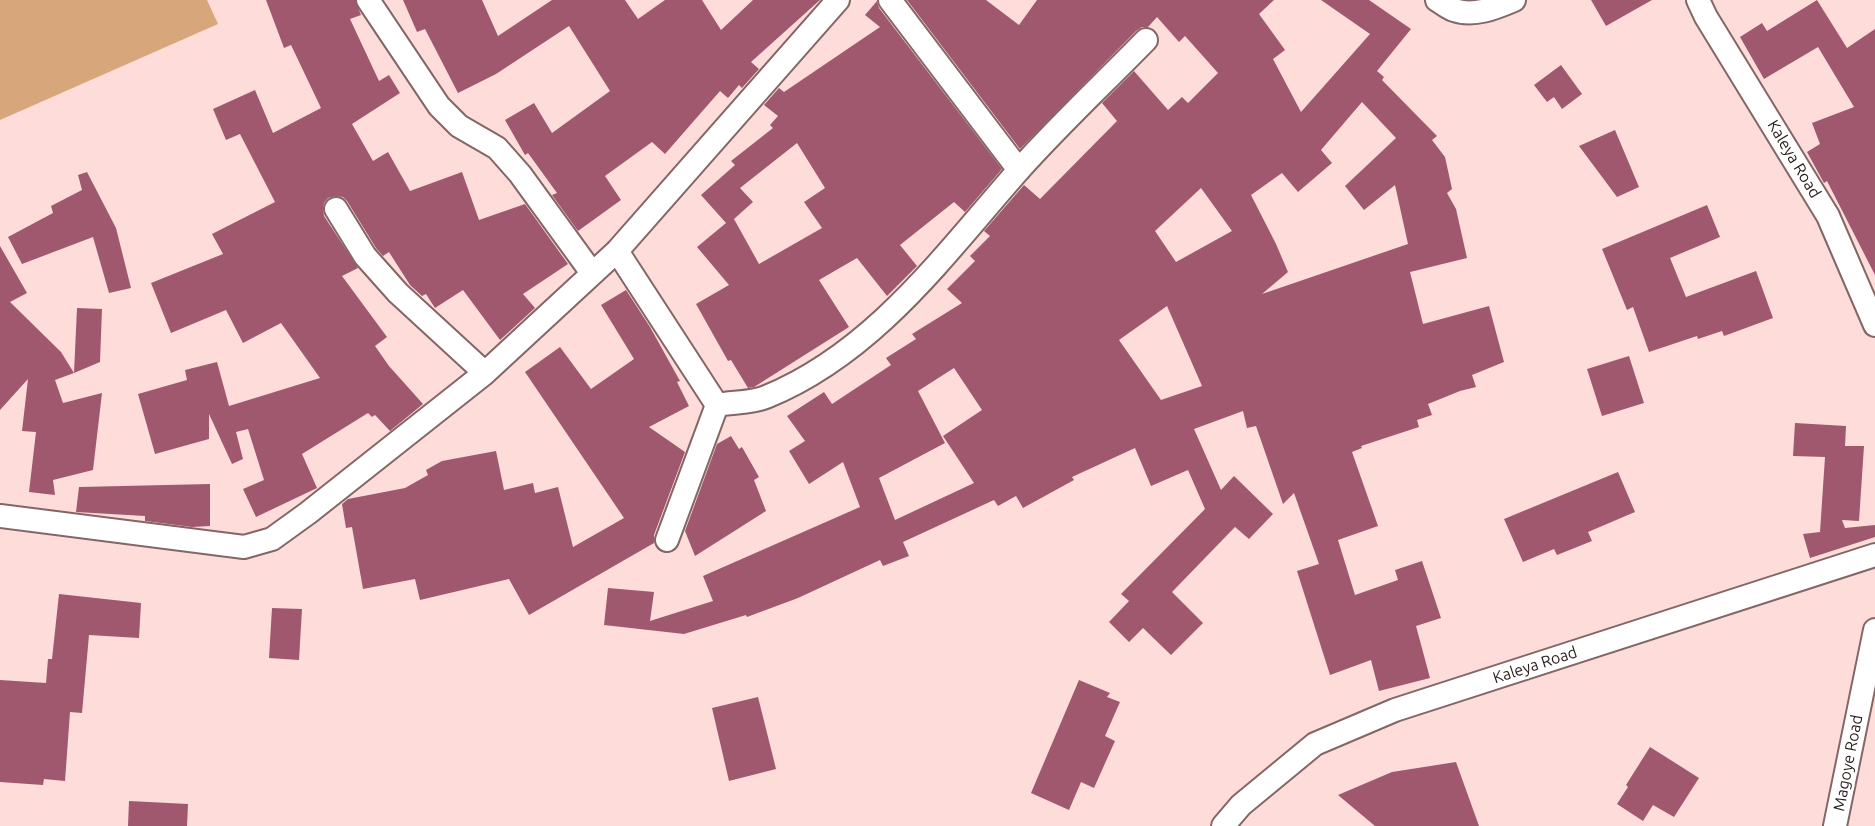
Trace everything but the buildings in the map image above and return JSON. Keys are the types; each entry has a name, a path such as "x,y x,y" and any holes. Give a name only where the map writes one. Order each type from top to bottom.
{"street":[{"path":"368,0 439,106 459,126 497,148 520,174 592,273"},
{"path":"0,516 244,547 272,540 485,372 617,251 838,0"},
{"path":"890,0 1019,170"},
{"path":"1437,0 1454,10 1475,12 1488,11 1514,0"},
{"name":"Kaleya Road","path":"1698,0 1706,17 1828,216 1875,325"},
{"path":"717,405 765,398 825,366 881,323 966,233 1019,170 1146,40"},
{"path":"336,209 365,256 398,293 485,372"},
{"path":"617,251 717,405"},
{"path":"667,540 717,405"},
{"name":"Kaleya Road","path":"1223,826 1241,805 1316,744 1395,710 1875,555"},
{"name":"Magoye Road","path":"1835,826 1875,630"}],"shaded area":[{"path":"0,0 207,0 218,24 0,120"}]}
